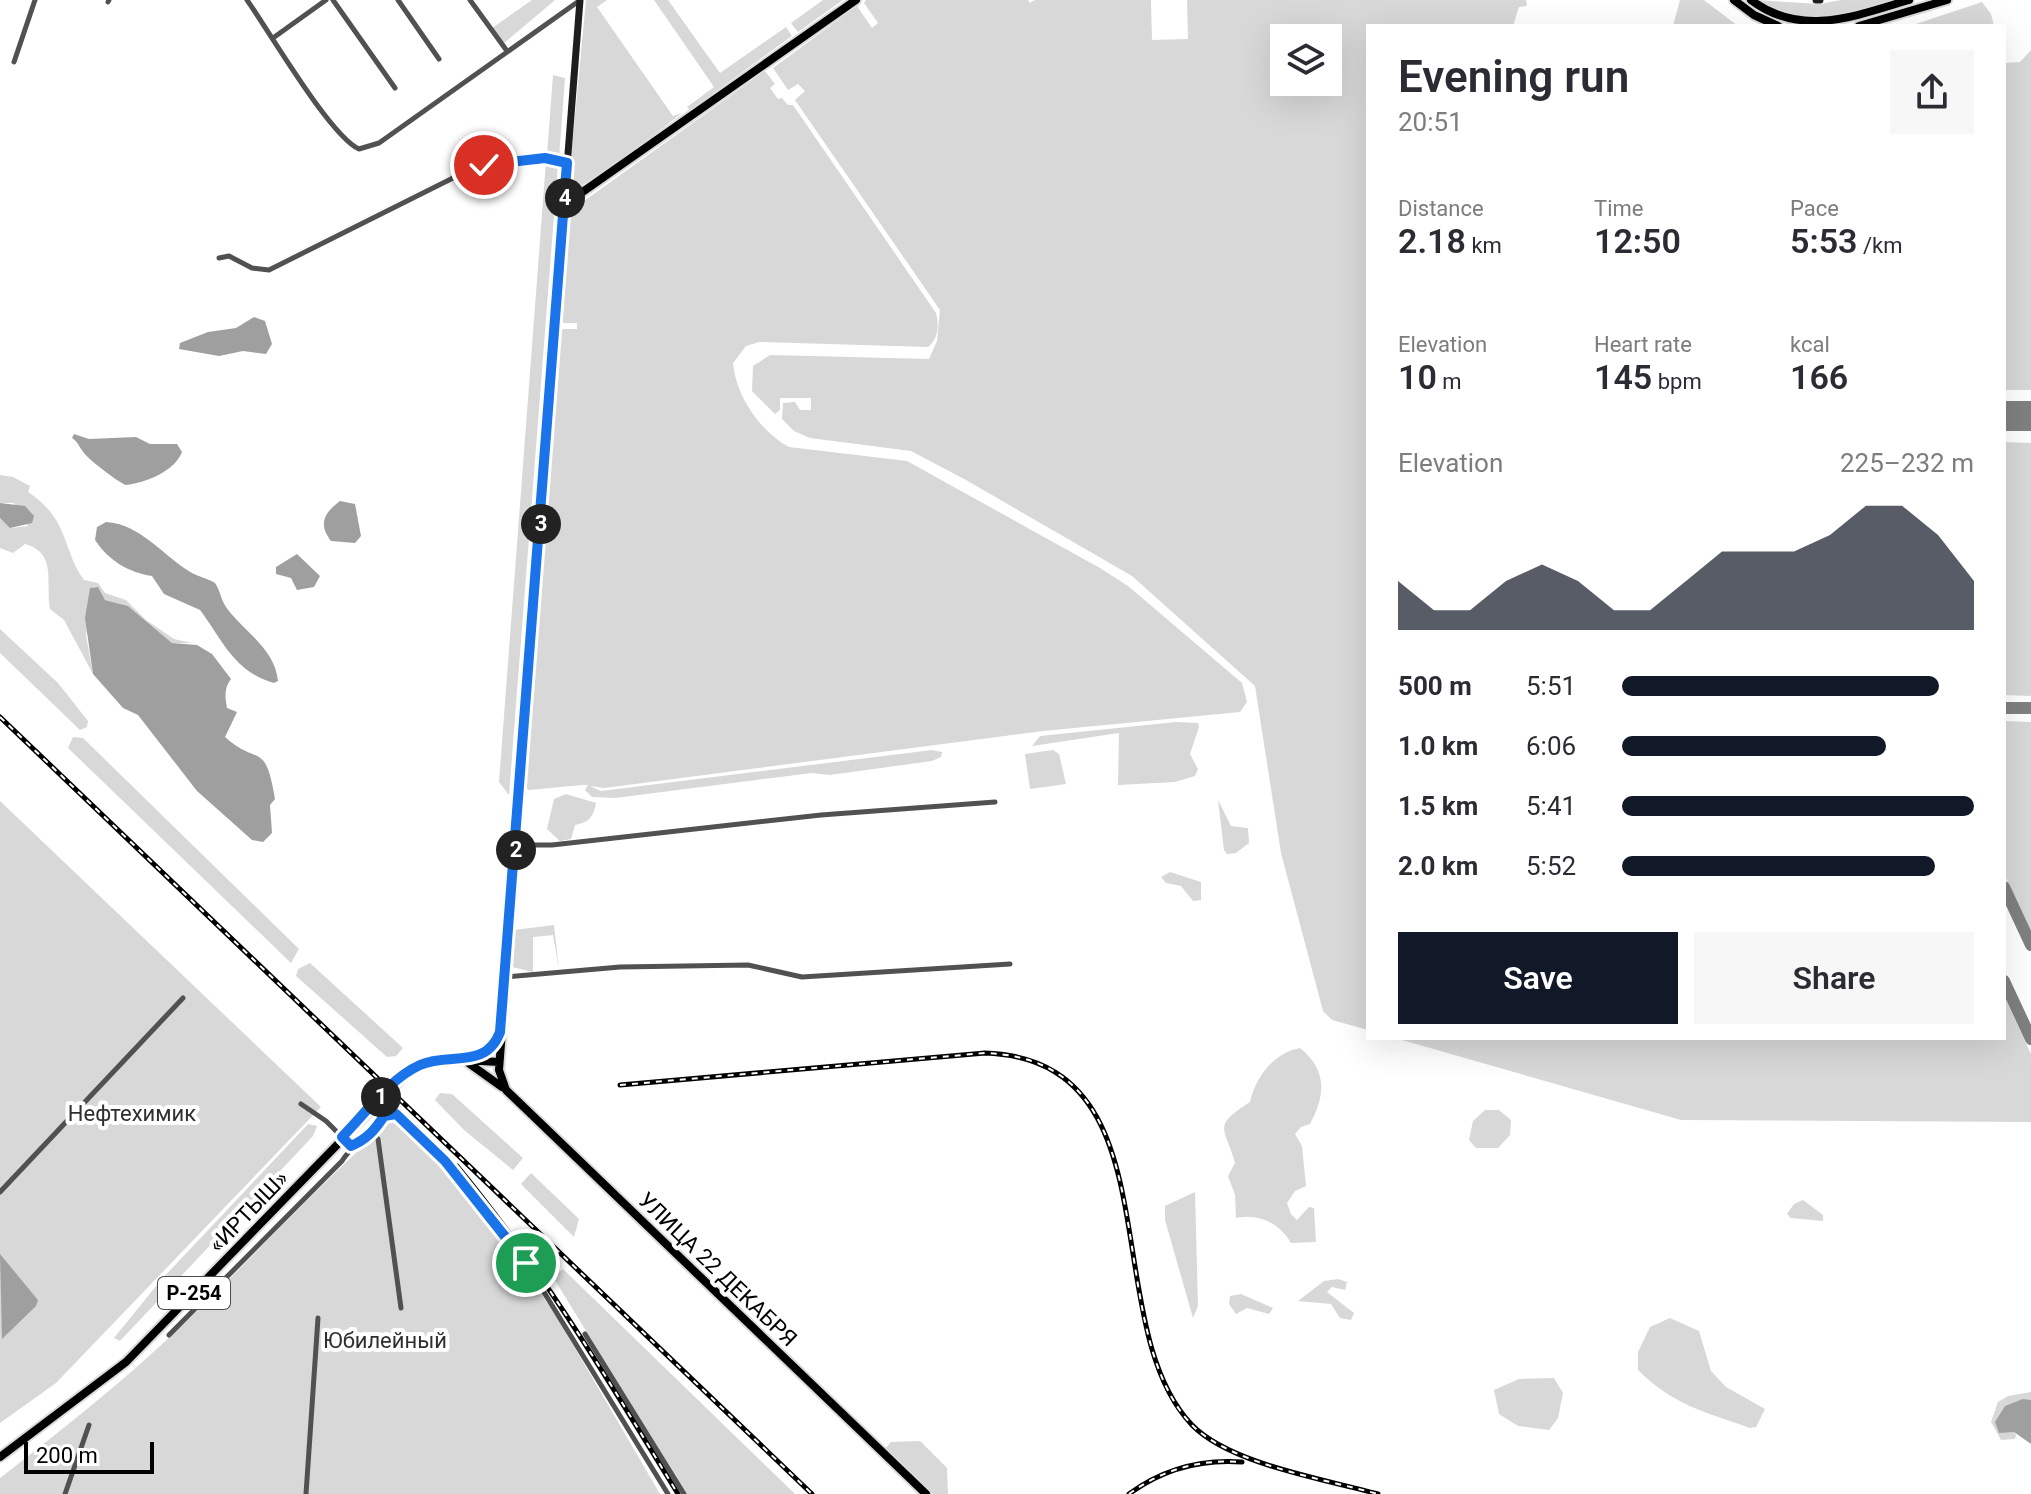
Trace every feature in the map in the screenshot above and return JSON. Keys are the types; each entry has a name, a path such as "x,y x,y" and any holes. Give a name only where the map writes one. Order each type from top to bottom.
{"main road":[{"path":"564,205 856,0"},
{"path":"1734,0 1754,15 1774,24"},
{"path":"1751,0 1791,19 1828,22 1909,0"},
{"path":"1866,24 1947,0"},
{"path":"506,1090 499,1062 500,1032 517,845 580,1"},
{"path":"459,1059 489,1051 500,1032"},
{"name":"УЛИЦА 22 ДЕКАБРЯ","path":"459,1059 506,1090 926,1494"},
{"name":"«ИРТЫШ»","path":"0,1457 126,1362 407,1073 433,1061 499,1062"}],"street":[{"path":"14,62 35,0"},
{"path":"247,0 344,139 359,149 379,143 580,1"},
{"path":"273,38 326,0"},
{"path":"333,0 395,88"},
{"path":"398,0 439,59"},
{"path":"470,0 507,51"},
{"path":"219,258 229,256 252,268 269,270 476,168 539,158 567,163"},
{"path":"517,845 552,845 821,815 995,802"},
{"path":"505,977 620,967 748,965 802,977 1010,964"},
{"path":"0,1192 183,998"},
{"path":"301,1104 351,1146"},
{"path":"169,1335 342,1161 351,1146 373,1133 384,1116 396,1114 421,1136 484,1207 562,1317 668,1494"},
{"path":"373,1133 378,1139 401,1308"},
{"path":"306,1494 318,1318"},
{"path":"585,1334 684,1494"},
{"path":"65,1494 89,1425"}],"green space":[{"path":"532,0 555,0 503,44 492,28"},
{"path":"586,0 607,0 597,7 673,116 682,113 614,166 578,187 569,179"},
{"path":"654,0 668,0 720,73 786,27 792,36 690,110 687,107 714,87"},
{"path":"823,0 843,0 798,32 791,23"},
{"path":"866,0 1028,0 1030,3 1035,0 1151,0 1152,40 1188,39 1187,0 1526,0 1527,6 1519,7 1514,24 1366,24 1366,1029 1332,1020 1323,1011 1281,853 1255,686 1132,576 911,451 810,438 794,431 782,419 783,403 795,402 800,410 811,410 811,398 780,398 780,410 775,414 752,391 753,366 770,355 929,359 937,341 940,310 795,100 805,91 798,84 788,90 773,68 857,6 872,28 878,23 864,3"},
{"path":"1680,0 1704,0 1735,24 1674,24"},
{"path":"1756,0 1820,4 1841,0 1895,0 1842,14 1808,16 1774,9"},
{"path":"1982,2 1991,14 1994,24 1916,24"},
{"path":"2031,50 2031,390 2006,390 2006,63 2020,62"},
{"path":"765,71 775,84 770,88 778,99 782,98 788,105 793,105 936,313 938,327 928,347 759,342 746,346 733,363 735,375 744,400 759,422 789,447 907,461 1100,568 1128,586 1242,683 1247,702 1240,712 1043,731 604,788 590,786 601,791 932,750 942,752 941,757 932,761 615,798 592,797 585,790 588,785 529,790 525,787 558,335 563,329 577,329 577,323 561,323 559,316 569,222 577,206"},
{"path":"553,75 565,78 559,158 547,155"},
{"path":"546,161 558,164 509,795 499,782"},
{"path":"2006,442 2031,443 2031,696 2006,695"},
{"path":"0,475 13,477 30,486 28,492 42,502 58,523 84,580 98,583 105,593 126,600 146,620 174,639 192,643 172,643 128,606 105,600 94,586 86,635 93,674 64,620 50,609 48,570 42,554 25,544 13,553 0,548 0,518 11,528 28,526 14,503 0,503"},
{"path":"0,629 58,683 88,721 87,727 80,730 0,653"},
{"path":"2006,721 2031,722 2031,931 2006,878"},
{"path":"1176,722 1198,723 1199,727 1190,754 1198,769 1195,776 1175,782 1118,785 1119,733 1032,746 1040,736"},
{"path":"73,737 83,738 299,949 291,963 68,748"},
{"path":"1053,750 1059,754 1066,784 1030,789 1025,754"},
{"path":"566,794 596,803 590,818 575,825 571,839 560,841 547,829 554,799"},
{"path":"1218,800 1231,826 1248,828 1249,843 1236,853 1227,854 1224,850"},
{"name":"Нефтехимик","path":"0,801 321,1107 56,1383 0,1423"},
{"path":"1170,872 1201,882 1201,900 1193,901 1181,886 1166,883 1161,877"},
{"path":"554,925 559,969 553,935 533,937 533,972 512,967 514,930"},
{"path":"310,963 403,1048 396,1056 387,1057 296,976 298,969"},
{"path":"2006,1000 2031,1054 2031,1122 1681,1120 1402,1040 2006,1040"},
{"path":"1300,1048 1315,1065 1321,1093 1310,1124 1301,1127 1295,1134 1302,1146 1306,1186 1295,1191 1287,1203 1297,1220 1309,1207 1314,1208 1316,1242 1291,1243 1281,1230 1268,1221 1253,1217 1236,1218 1235,1195 1228,1176 1235,1163 1224,1128 1230,1117 1250,1102 1257,1083 1274,1060"},
{"path":"440,1093 452,1094 523,1158 513,1170 464,1130 435,1100"},
{"path":"1485,1110 1499,1110 1511,1120 1510,1135 1498,1148 1476,1148 1469,1140 1473,1121"},
{"name":"Юбилейный","path":"396,1117 474,1200 479,1213 502,1237 558,1319 660,1494 0,1494 0,1478 160,1346"},
{"path":"308,1124 317,1126 313,1136 120,1341 114,1338 161,1280"},
{"path":"531,1173 579,1219 574,1237 521,1184"},
{"path":"1195,1192 1198,1306 1193,1318 1165,1220 1165,1206"},
{"path":"1803,1200 1823,1215 1823,1221 1791,1218 1787,1214 1794,1204"},
{"path":"563,1269 795,1494 686,1494 553,1277"},
{"path":"1338,1279 1347,1282 1345,1290 1332,1287 1327,1292 1354,1313 1351,1320 1340,1318 1331,1304 1298,1301 1324,1281"},
{"path":"1241,1294 1273,1308 1269,1314 1247,1308 1236,1314 1229,1304 1230,1296"},
{"path":"1670,1318 1699,1331 1711,1371 1726,1387 1765,1409 1756,1427 1750,1428 1677,1400 1638,1370 1638,1352 1650,1327"},
{"path":"1554,1378 1563,1393 1558,1418 1549,1430 1518,1426 1499,1414 1494,1390 1519,1379"},
{"path":"2031,1392 2031,1400 2005,1406 2016,1435 2015,1439 2001,1440 1991,1422 1998,1402 2008,1396"},
{"path":"920,1441 947,1468 948,1494 933,1494 885,1449 891,1442"}],"shaded area":[{"path":"254,317 265,321 272,344 266,354 243,351 219,356 179,349 180,343 208,332 236,328"},
{"path":"74,434 89,439 136,437 150,444 177,444 182,452 173,465 158,475 126,485 87,456 72,438"},
{"path":"340,501 355,504 361,536 355,543 331,541 327,535 325,519"},
{"path":"0,503 25,506 34,516 32,523 10,528 0,518"},
{"path":"106,522 119,524 141,535 192,573 215,583 226,607 271,659 278,681 274,683 260,678 239,663 200,610 164,594 152,576 135,572 106,554 95,540 97,527"},
{"path":"297,554 320,576 314,587 297,590 291,578 276,574 276,567"},
{"path":"98,587 105,600 128,606 172,643 197,645 212,654 231,679 226,693 227,708 237,712 225,737 264,761 275,799 270,805 272,833 263,842 252,840 197,791 138,715 123,708 93,674 85,618 90,588"},
{"path":"0,1254 38,1300 36,1306 2,1339"},
{"path":"2023,1399 2031,1400 2031,1444 2014,1432 1999,1433 1995,1422 2005,1406"}],"taxiway":[{"path":"2006,708 2031,708"},
{"path":"2006,891 2031,945"},
{"path":"2006,985 2031,1039"}],"runway":[{"path":"2006,416 2031,416"}],"railway":[{"path":"0,717 812,1494"},
{"path":"620,1085 985,1053 1046,1067 1085,1100 1110,1147 1124,1203 1146,1324 1163,1380 1192,1425 1209,1439 1253,1460 1378,1494"},
{"path":"457,1166 546,1285 678,1494"},
{"path":"1129,1494 1155,1478 1197,1464 1242,1462"}],"route":[{"path":"484,165 545,158 567,163 517,845 500,1032 495,1044 483,1055 419,1065 389,1088 342,1137 351,1146 355,1145 373,1133 384,1116 396,1114 445,1161 526,1263"}]}
